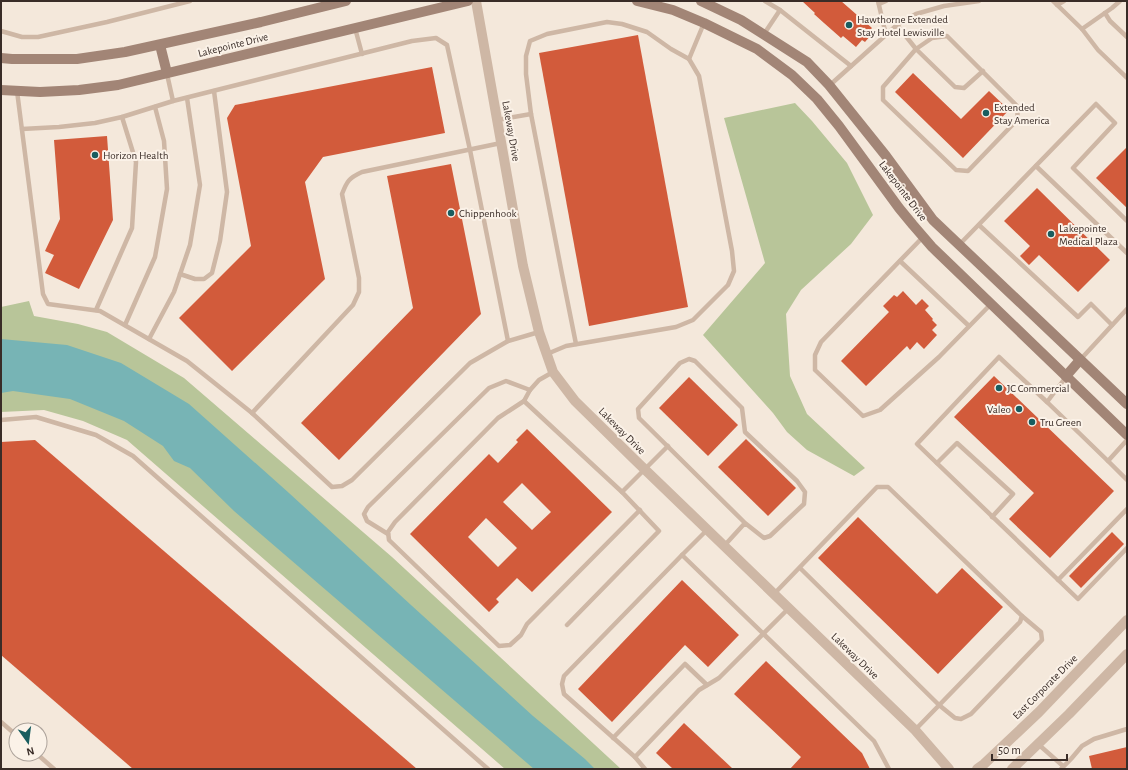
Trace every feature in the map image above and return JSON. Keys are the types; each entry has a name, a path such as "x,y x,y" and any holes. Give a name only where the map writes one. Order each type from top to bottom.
{"main road":[{"name":"Lakepointe Drive","path":"1,58 77,59 125,52 261,22 346,1"},
{"name":"Lakepointe Drive","path":"1,90 40,92 79,90 118,85 355,28 440,4 468,1"},
{"name":"Lakepointe Drive","path":"637,1 673,10 704,23 757,49 792,74 817,99 839,126 899,208 932,247 1127,435"},
{"name":"Lakepointe Drive","path":"701,1 741,20 806,62 829,85 886,156 933,220 1127,404"},
{"path":"160,45 166,73"},
{"path":"817,99 829,85"},
{"path":"1066,376 1080,360"}],"street":[{"name":"Lakeway Drive","path":"476,1 523,266 539,332 554,372 575,401 915,730 949,769"},
{"name":"East Corporate Drive","path":"977,769 1039,712 1127,620"},
{"path":"1012,769 1069,714 1127,654"}],"lane":[{"path":"1,31 22,37 38,37 107,22 190,1"},
{"path":"765,1 780,10 851,66"},
{"path":"886,1 879,2 886,35"},
{"path":"829,85 897,25 916,14 944,6 979,1"},
{"path":"1053,1 1082,29 1098,50 1127,78"},
{"path":"1058,5 1064,1"},
{"path":"1082,29 1120,1"},
{"path":"764,34 780,10"},
{"path":"1105,13 1110,21 1127,37"},
{"path":"547,354 566,346 676,327 693,320 728,285 734,271 732,251 699,76 689,59 671,49 647,32 622,24 607,22 547,34 530,41 526,56 526,74 531,114 576,344"},
{"path":"689,59 704,23"},
{"path":"897,25 916,49 955,87 964,88 983,71"},
{"path":"355,28 362,54"},
{"path":"947,36 1018,107 1017,120 968,171 956,170 883,100 883,87 916,49 932,38 947,36"},
{"path":"22,129 95,123 122,117 173,101 412,41 436,38 447,45 470,150 508,341"},
{"path":"166,73 173,101"},
{"path":"17,91 42,294 48,304 100,311 187,361 252,413 332,487 342,486 352,480 470,363 508,341 539,332"},
{"path":"180,274 195,279 204,279 212,273 220,241 227,192 214,91"},
{"path":"149,338 174,292 190,245 200,185 187,98"},
{"path":"959,245 1096,104 1115,123 1073,168 1127,221"},
{"path":"125,324 155,257 167,189 164,141 155,107"},
{"path":"497,120 531,114"},
{"path":"96,310 132,228 136,162 122,117"},
{"path":"252,413 353,305 359,292 359,278 342,194 346,182 353,176 362,172 501,143"},
{"path":"1036,166 1127,253"},
{"path":"979,225 1078,317 1091,304 1112,325"},
{"path":"923,236 820,342 815,355 815,370 863,416 880,410 939,357 991,304"},
{"path":"900,261 969,326"},
{"path":"1080,360 1127,309"},
{"path":"1127,480 999,357 917,444 1078,599 1127,548"},
{"path":"689,359 695,361 742,408 745,432 797,481 805,492 804,504 770,536 764,538 745,523 639,418 638,409 680,363 689,359"},
{"path":"554,372 539,380 530,390 524,401 498,418 395,522 388,532 389,540 499,646 510,645 521,635 527,624 640,510"},
{"path":"1047,402 1066,376"},
{"path":"388,534 367,521 364,514 368,507 489,388 506,381 530,390"},
{"path":"524,401 622,492 659,530 566,625"},
{"path":"1,420 36,417 96,435 133,456 488,769"},
{"path":"1108,461 1127,440"},
{"path":"937,463 958,443 1013,494 992,517"},
{"path":"622,492 668,446"},
{"path":"774,594 877,487 888,487 1022,616 1041,632 1042,640 971,714 961,719 955,718 939,705 800,568"},
{"path":"1058,580 1127,510"},
{"path":"724,546 745,523"},
{"path":"645,769 635,757 564,694 562,684 564,676 707,530"},
{"path":"682,555 874,741 889,769"},
{"path":"635,757 699,690 719,678 789,608"},
{"path":"915,730 1020,622 1022,616"},
{"path":"613,738 685,664 707,685"},
{"path":"1038,744 1062,768 1082,746 1094,739 1127,729"},
{"path":"46,762 54,769"}],"green space":[{"path":"795,103 847,163 873,215 851,244 801,290 786,314 790,376 807,414 865,468 854,476 807,450 787,432 773,413 703,335 765,263 724,118"},
{"path":"29,301 34,316 78,324 107,332 184,378 392,557 621,769 505,769 127,440 83,421 44,410 1,412 1,307"}],"water":[{"path":"1,339 67,345 121,363 189,404 289,493 533,716 595,769 534,769 234,511 190,468 174,461 163,446 124,421 70,399 13,391 1,393"}],"building":[{"name":"Hawthorne Extended Stay Hotel Lewisville","path":"802,1 841,1 872,28 868,32 871,35 865,42 862,40 856,47 843,36 841,38"},
{"path":"638,35 688,307 589,326 539,53"},
{"path":"432,67 445,133 323,157 305,182 325,279 232,371 179,318 251,246 227,118 235,105"},
{"name":"Extended Stay America","path":"913,73 961,119 989,91 1009,110 963,158 895,92"},
{"path":"107,136 113,220 79,289 45,273 54,255 45,251 60,219 54,140"},
{"path":"1127,147 1127,208 1096,178"},
{"path":"451,164 481,314 339,460 301,423 413,308 387,176"},
{"name":"Lakepointe Medical Plaza","path":"1037,188 1110,260 1078,292 1039,255 1029,265 1020,256 1030,246 1004,221"},
{"path":"903,291 916,305 922,299 929,306 925,310 937,325 932,330 937,335 924,349 917,342 910,350 907,346 866,386 841,361 889,312 883,306 894,295 897,297"},
{"path":"994,376 1114,491 1050,558 1009,519 1034,493 954,417"},
{"path":"689,377 738,425 708,456 659,408"},
{"path":"527,429 612,512 532,592 517,578 496,599 499,602 489,612 410,534 489,454 498,463 518,442 516,440","holes":["522,483 551,512 532,530 503,502","486,518 517,548 498,567 468,537"]},
{"path":"746,439 796,488 768,516 718,467"},
{"path":"35,440 417,769 133,769 1,655 1,442"},
{"path":"858,517 937,594 962,568 1003,607 938,674 818,558"},
{"path":"1112,532 1124,544 1081,588 1069,576"},
{"path":"682,580 739,635 708,667 685,645 612,722 578,689"},
{"path":"766,661 862,753 870,769 790,769 801,757 734,694"},
{"path":"684,723 733,769 673,769 656,753"},
{"path":"1127,747 1127,769 1092,769 1089,756"}],"place":[{"name":"Hawthorne Extended Stay Hotel Lewisville","path":"849,25"},
{"name":"Extended Stay America","path":"986,113"},
{"name":"Horizon Health","path":"95,155"},
{"name":"Chippenhook","path":"451,213"},
{"name":"Lakepointe Medical Plaza","path":"1051,234"},
{"name":"JC Commercial","path":"999,388"},
{"name":"Valeo","path":"1019,409"},
{"name":"Tru Green","path":"1032,422"}]}
